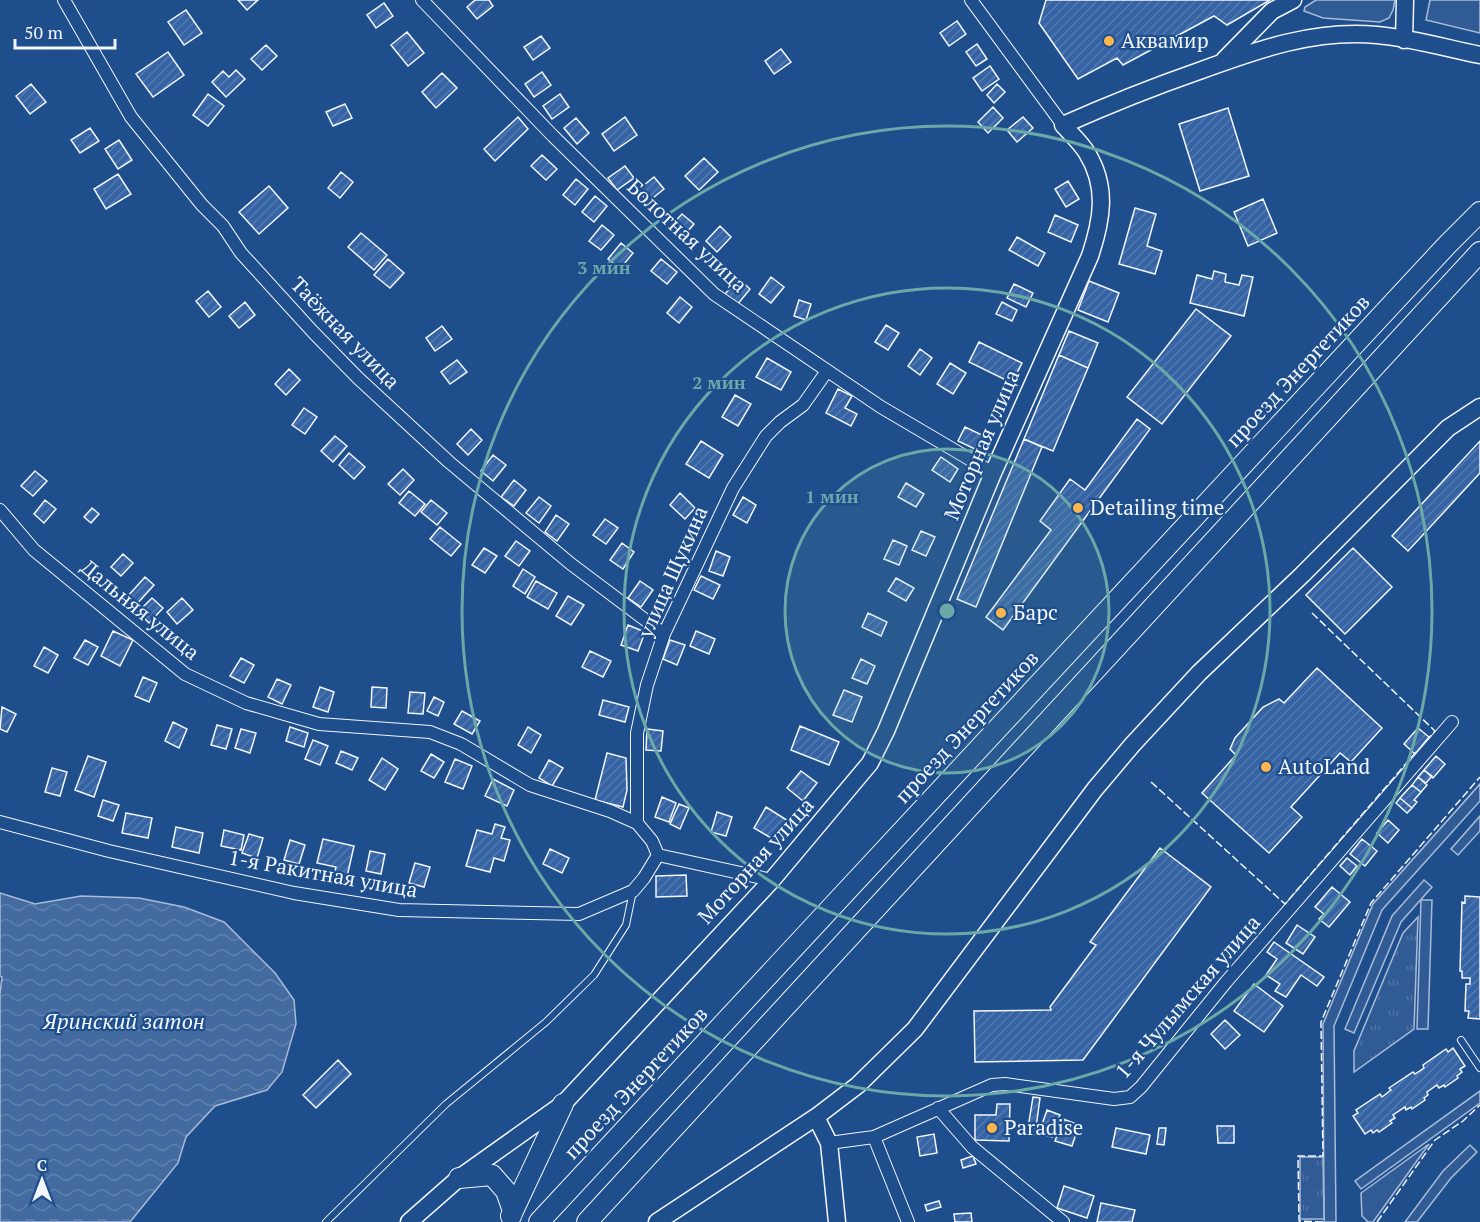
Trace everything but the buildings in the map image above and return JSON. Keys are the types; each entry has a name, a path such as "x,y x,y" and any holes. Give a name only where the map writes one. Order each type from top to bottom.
{"main road":[{"name":"проезд Энергетиков","path":"539,1222 1480,212"},
{"path":"587,1222 1480,252"},
{"path":"511,1216 563,1104"},
{"path":"459,1178 492,1175 506,1191 511,1216"}],"street":[{"name":"Таёжная улица","path":"64,0 131,117 202,205 223,226 241,253 313,332 358,378 448,462 571,564 664,634"},
{"name":"Болотная улица","path":"422,0 553,136 714,294 881,407 993,473"},
{"path":"971,0 1063,125 1108,104 1221,63 1298,39 1377,35 1480,55"},
{"path":"1221,63 1272,10 1293,0"},
{"path":"1404,40 1405,0"},
{"name":"Моторная улица","path":"409,1222 459,1178 563,1104 772,880 870,763 886,731 993,473 1090,256 1099,230 1102,203 1100,183 1087,153 1063,125"},
{"name":"улица Щукина","path":"637,823 637,733 647,685 664,634 733,488 766,436 803,405 827,371"},
{"path":"657,1222 816,1117 858,1085 915,1029 1095,789 1133,744 1199,673 1302,575 1448,428 1480,407"},
{"name":"Дальняя улица","path":"0,510 34,550 185,674 246,703 319,724 430,732 461,744 530,785 610,811 637,823 652,841 658,855"},
{"name":"1-я Чулымская улица","path":"829,1143 874,1137 992,1086 1005,1084 1114,1099 1131,1097 1226,982 1452,722"},
{"name":"1-я Ракитная улица","path":"0,822 110,851 294,893 399,910 579,914 633,891"},
{"path":"633,891 658,855 772,880"},
{"path":"938,1108 972,1147 1063,1222"},
{"path":"816,1117 829,1143 837,1222"},
{"path":"874,1137 908,1222"}],"lane":[{"path":"326,1222 446,1104 546,1022 594,975 626,925 633,891"},
{"path":"1461,1040 1480,1068"}],"shaded area":[{"path":"1316,0 1395,0 1389,18 1380,22 1323,18 1304,11 1305,7"},
{"path":"1430,0 1480,0 1480,33 1426,20"},
{"path":"1480,784 1480,801 1382,910 1334,1026 1336,1222 1324,1222 1323,1024 1373,904"},
{"path":"1480,816 1480,831 1458,855 1451,849"},
{"path":"1424,880 1432,887 1401,922 1354,1033 1345,1029 1392,916"},
{"path":"1421,900 1432,900 1428,1029 1417,1029"},
{"path":"1480,1091 1480,1103 1361,1189 1355,1181"},
{"path":"1429,1144 1373,1222 1368,1222 1362,1216 1361,1193"},
{"path":"1470,1145 1477,1152 1451,1178 1417,1222 1405,1222 1443,1171"}],"green space":[{"path":"1418,917 1414,1029 1354,1072 1354,1051 1403,933"},
{"path":"1300,1157 1323,1157 1324,1219 1300,1219"}],"water":[{"name":"Яринский затон","path":"0,893 35,904 81,896 139,898 184,907 224,922 275,973 294,1000 296,1024 282,1072 267,1090 215,1106 186,1137 178,1163 130,1222 0,1222 0,994 2,977 0,976"}],"fence":[{"path":"1312,613 1435,731 1428,739"},
{"path":"1151,782 1285,904 1416,752"},
{"path":"1323,1222 1299,1221 1298,1156 1323,1156 1321,1022 1371,903 1480,777"},
{"path":"1377,1222 1435,1140 1463,1121 1480,1105"}],"place":[{"name":"Аквамир","path":"1109,41"},
{"name":"Detailing time","path":"1078,508"},
{"name":"Барс","path":"1001,613"},
{"name":"AutoLand","path":"1266,767"},
{"name":"Paradise","path":"992,1128"}]}
